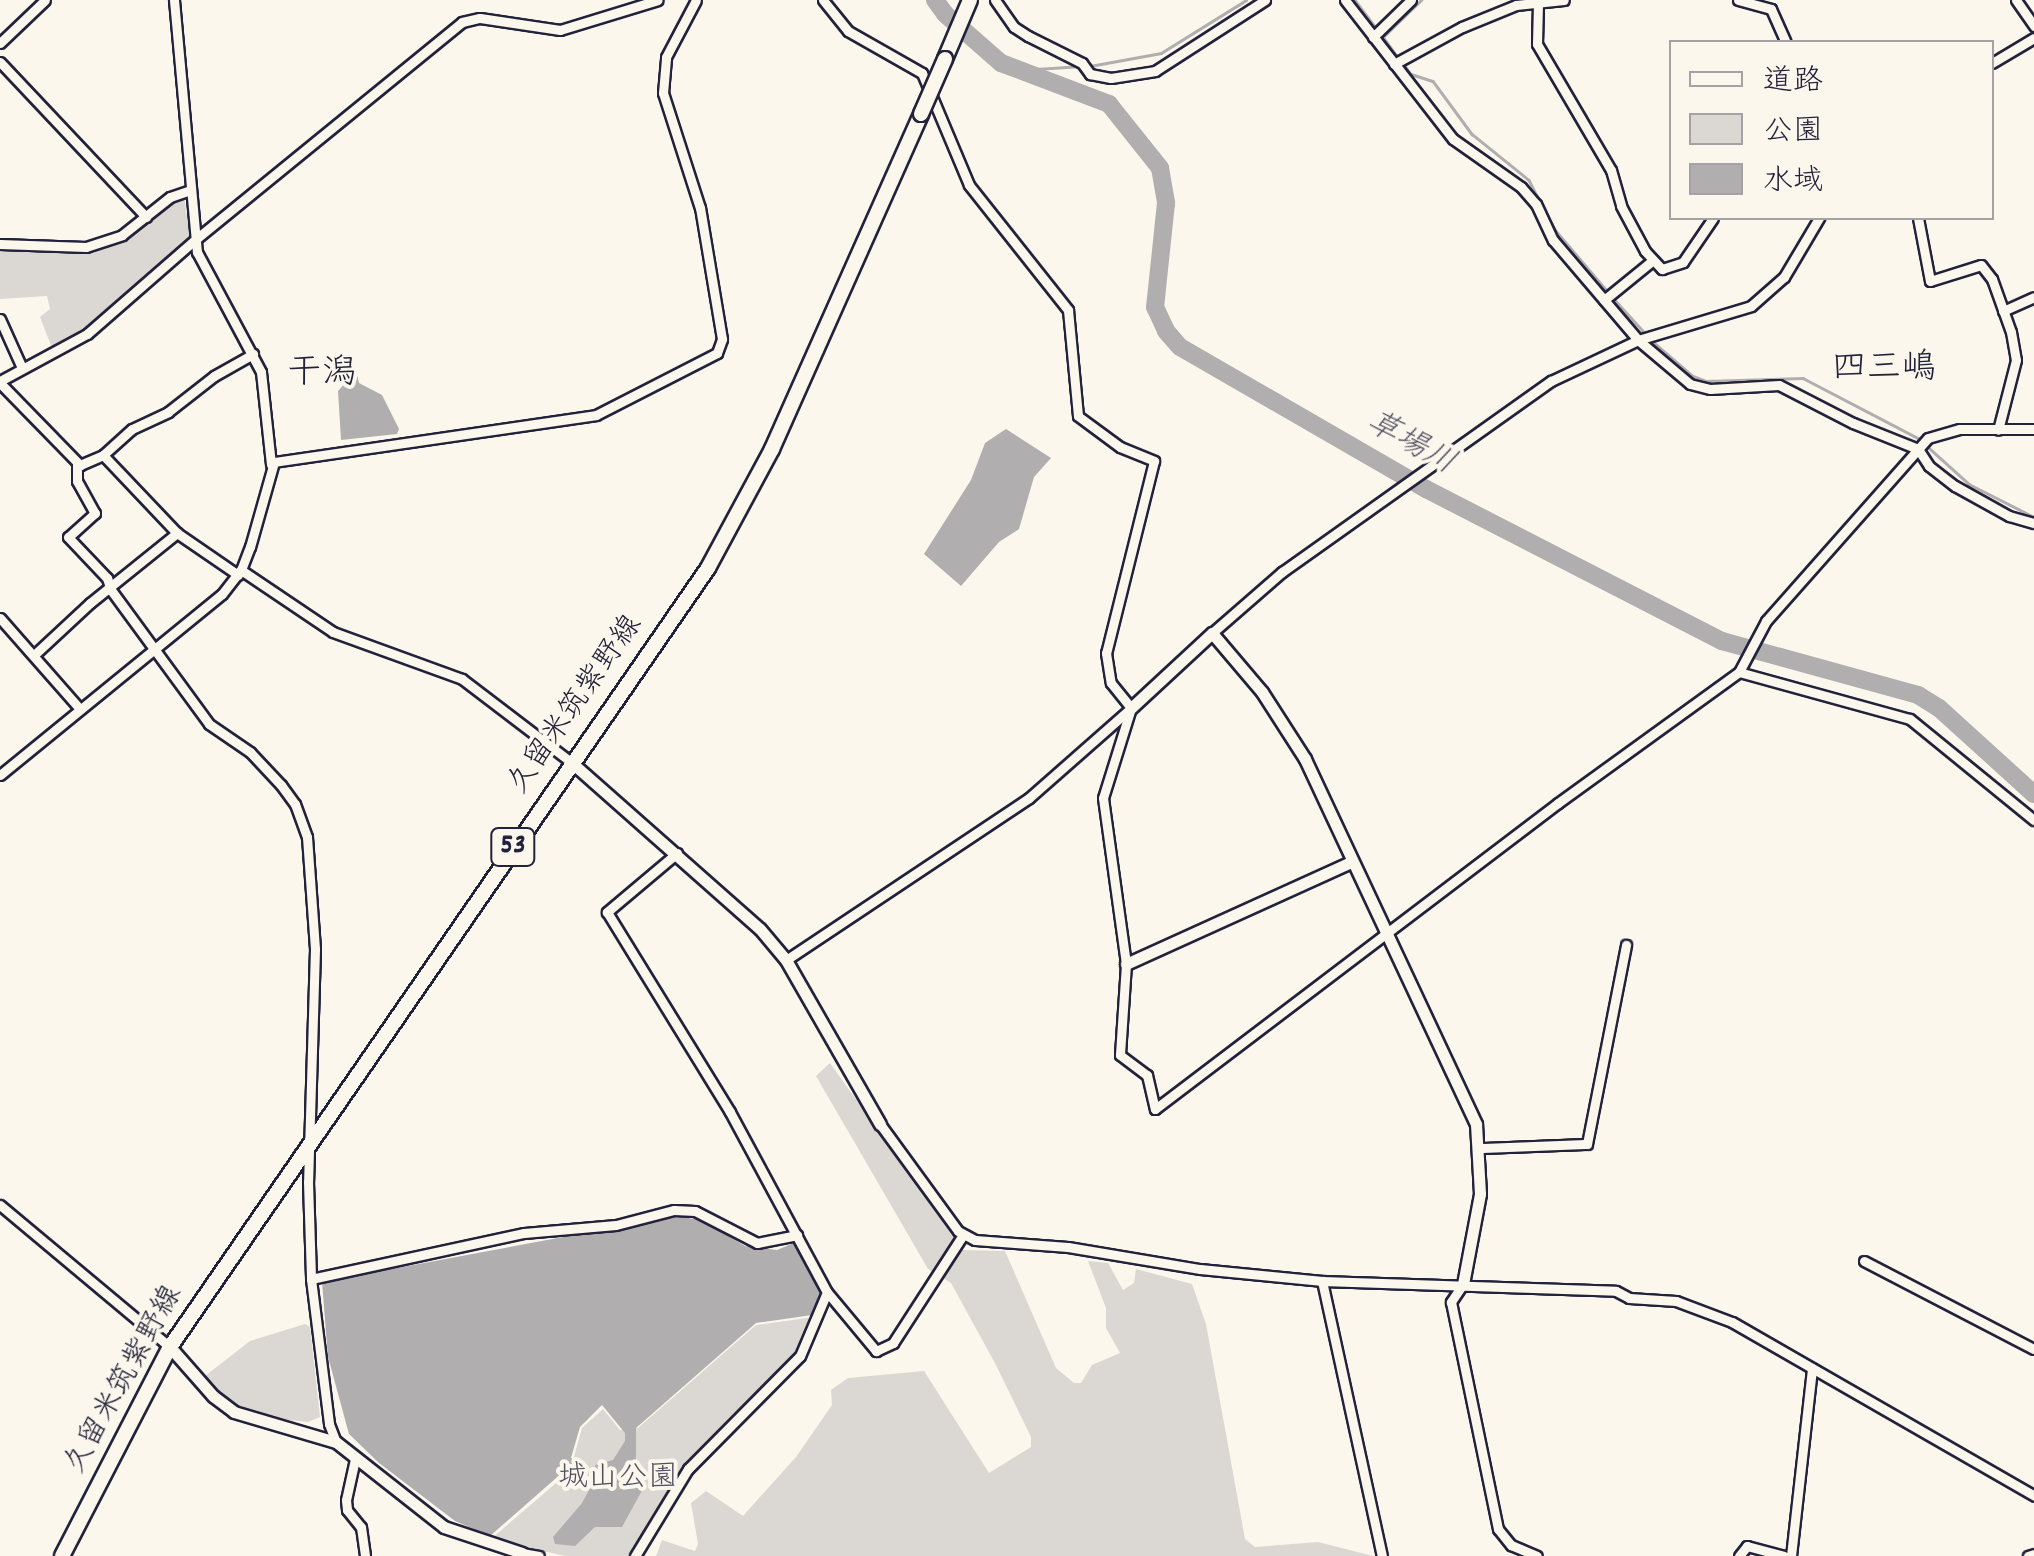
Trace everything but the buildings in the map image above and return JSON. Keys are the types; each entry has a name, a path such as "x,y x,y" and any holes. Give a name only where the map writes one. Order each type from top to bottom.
{"main road":[{"name":"久留米筑紫野線","path":"62,1556 170,1347 708,568 736,520 970,0"}],"street":[{"path":"0,43 46,0"},
{"path":"0,775 222,594 239,572 270,464 266,398 253,354 208,280 196,239 174,0"},
{"path":"336,1442 329,1424 312,1279 308,1182 313,1136 316,949 302,819 267,770 209,724 110,590 107,578 68,537 95,513 76,481 77,465 0,382 87,334 196,239 462,22 480,18 560,30 658,0"},
{"path":"270,464 347,448 596,415 717,353 722,339 700,208 663,94 666,57 696,0"},
{"path":"823,0 848,31 922,73 969,185 1068,310 1078,416 1120,447 1154,461 1106,654 1111,683 1131,708"},
{"path":"995,0 1014,27 1082,64 1090,74 1111,78 1154,72 1265,0"},
{"path":"1345,0 1453,140 1521,187 1536,204 1552,240 1638,340 1690,384 1710,389 1779,385 1853,424 1918,449 1928,466 1983,504 2034,523"},
{"path":"1373,37 1411,0"},
{"path":"1394,64 1462,27 1516,5 1564,0"},
{"path":"1738,0 1771,9 1785,40"},
{"path":"2016,0 2034,26"},
{"path":"1538,3 1537,44 1611,170 1632,230 1654,260 1662,268 1683,262 1712,220"},
{"path":"1994,62 2034,38"},
{"path":"0,62 146,217"},
{"path":"0,244 86,247 122,235 170,196 190,190"},
{"path":"786,960 1029,798 1282,572 1551,381 1638,340 1751,306 1784,278 1819,220"},
{"path":"1918,220 1930,282 1981,265 1992,278 2016,360 1998,430"},
{"path":"1604,300 1654,260"},
{"path":"2003,311 2034,297"},
{"path":"0,318 22,368"},
{"path":"77,465 103,455 132,429 168,412 214,376 253,354"},
{"path":"1131,708 1103,798 1126,964 1120,1055 1147,1075 1151,1105 1159,1110 1739,672 1766,620 1928,438 1960,429 2034,430"},
{"path":"103,455 176,533 332,632 462,680 571,762 677,853 760,929 786,960 880,1124 963,1235 975,1240 1068,1246 1200,1269 1322,1282 1616,1291 1629,1298 1676,1301 1732,1322 2034,1496"},
{"path":"34,655 90,602 110,590 176,533"},
{"path":"0,618 80,709"},
{"path":"1212,632 1262,692 1305,759 1385,937 1464,1092 1480,1148 1480,1194 1463,1284 1451,1302 1498,1529 1511,1545 1537,1556"},
{"path":"1739,672 1910,719 2034,820"},
{"path":"677,853 607,912 730,1112 827,1292 876,1351 893,1343 963,1235"},
{"path":"1126,964 1351,862"},
{"path":"1480,1148 1586,1144 1626,946"},
{"path":"0,1205 170,1347 213,1396 234,1412 336,1442 444,1526 539,1556"},
{"path":"312,1279 524,1233 616,1225 674,1210 695,1211 757,1244 797,1236"},
{"path":"1864,1261 2034,1349"},
{"path":"1322,1282 1382,1556"},
{"path":"634,1556 688,1469 800,1356 827,1292"},
{"path":"1739,1556 1747,1546 1787,1556 1812,1368"},
{"path":"356,1459 346,1500 348,1510 361,1527 365,1556"}],"green space":[{"path":"184,196 190,238 86,331 52,348 40,317 50,309 47,296 0,299 0,248 88,252 124,239"},
{"path":"830,1063 963,1250 1005,1251 1056,1368 1074,1383 1081,1383 1092,1365 1120,1353 1106,1328 1106,1308 1088,1261 1108,1263 1123,1290 1134,1283 1136,1269 1192,1284 1206,1324 1245,1539 1255,1547 1318,1542 1373,1556 656,1556 662,1540 695,1551 698,1544 691,1503 706,1491 743,1516 796,1457 832,1405 831,1390 848,1378 924,1371 989,1473 1031,1447 1031,1437 996,1365 951,1283 928,1269 816,1076"},
{"name":"城山公園","path":"814,1317 801,1349 683,1470 631,1556 565,1556 491,1539 563,1477 571,1467 582,1428 603,1409 620,1430 638,1428 756,1325"},
{"path":"305,1324 310,1327 320,1417 308,1422 279,1419 244,1409 224,1399 205,1376 250,1341"}],"water":[{"path":"356,371 359,383 382,395 399,429 397,434 341,440 338,391"},
{"path":"1006,429 1051,458 1034,477 1019,529 999,542 961,586 924,554 971,480 985,443"},
{"path":"676,1216 701,1220 745,1246 777,1250 796,1242 822,1290 812,1315 756,1323 636,1428 636,1468 645,1485 622,1527 595,1527 575,1546 555,1544 553,1537 582,1503 596,1477 595,1465 613,1460 625,1441 625,1433 602,1405 580,1427 571,1458 581,1465 578,1469 571,1465 490,1536 455,1521 379,1463 349,1434 328,1357 322,1282"}],"waterway":[{"name":"草場川","path":"935,0 945,14 1001,63 1109,104 1160,168 1166,203 1155,307 1166,331 1180,347 1426,489 1722,641 1918,695 1939,708 2034,794"},
{"path":"1090,66 1161,53 1246,0"},
{"path":"1355,0 1376,28"},
{"path":"1384,36 1421,0"},
{"path":"1381,34 1397,56"},
{"path":"1402,62 1411,74 1433,81 1472,134 1529,180 1540,202"},
{"path":"1020,70 1082,66"},
{"path":"1543,209 1557,232 1609,293"},
{"path":"1614,299 1646,334"},
{"path":"1651,340 1693,376 1706,381 1803,378 1918,438 1969,484 2034,517"}],"district":[{"name":"四三嶋","path":"1884,370"},
{"name":"干潟","path":"322,375"}]}
